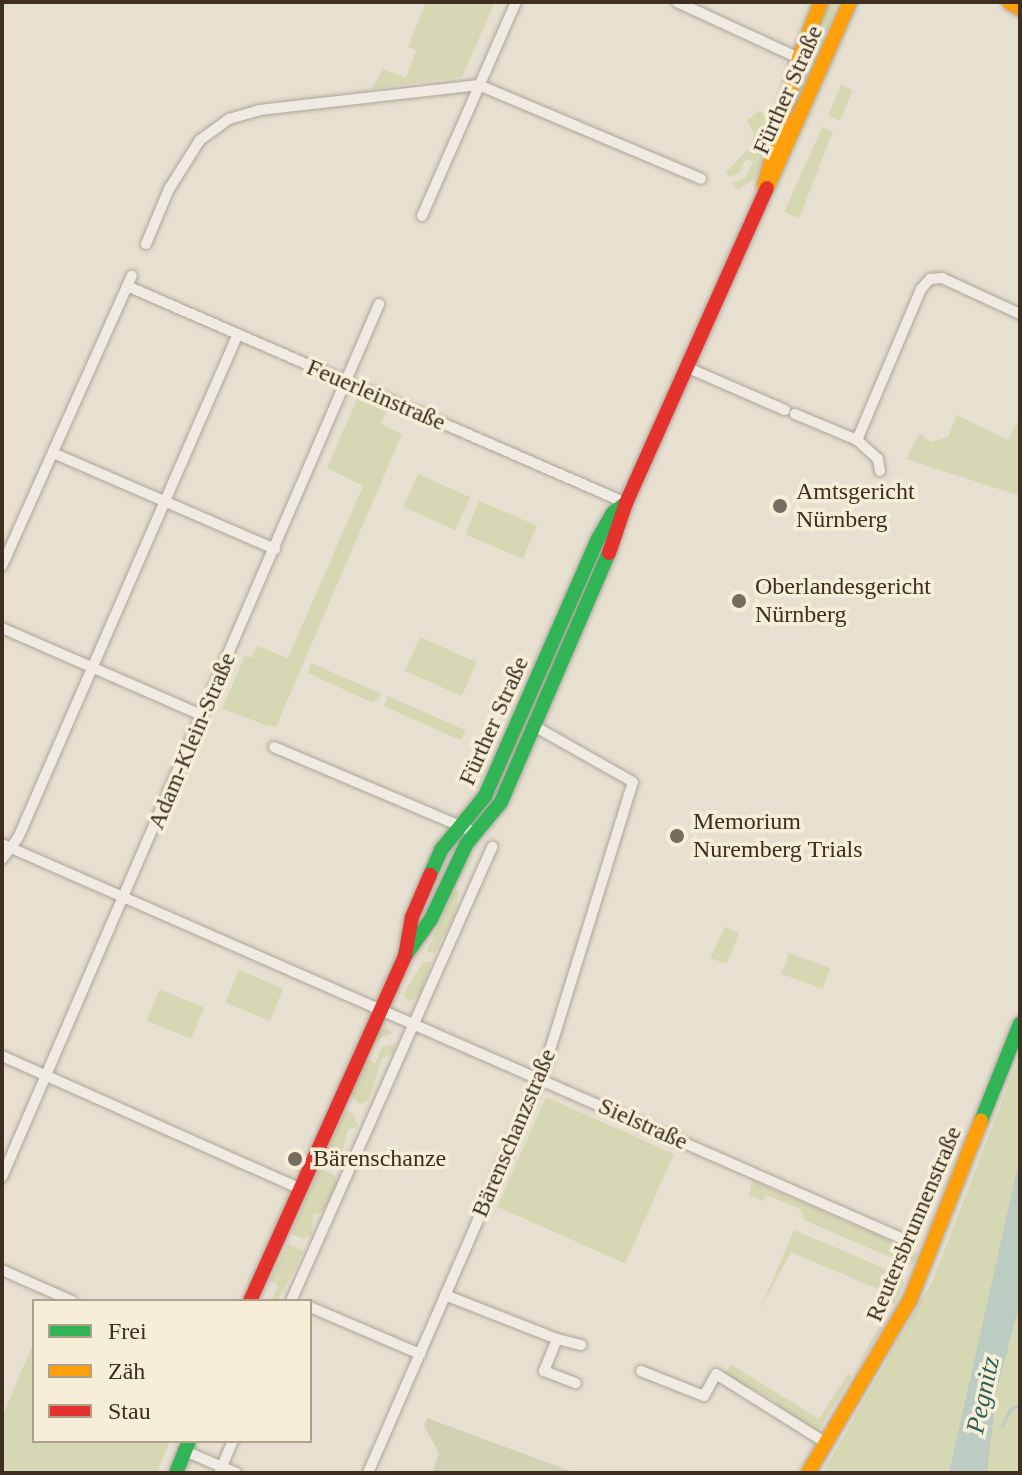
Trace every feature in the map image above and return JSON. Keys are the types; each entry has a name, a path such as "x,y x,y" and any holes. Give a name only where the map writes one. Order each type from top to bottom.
{"main road":[{"name":"Fürther Straße","path":"762,194 799,58 821,2"},
{"name":"Fürther Straße","path":"251,1299 379,1007 405,956 431,919 462,852 497,810 624,518 626,503 762,194 779,167 850,2"},
{"path":"1009,2 1020,9"},
{"name":"Fürther Straße","path":"405,956 412,917 444,845 485,796 598,539 613,513 626,503"},
{"name":"Reutersbrunnenstraße","path":"808,1473 905,1310 1020,1024"},
{"path":"176,1473 187,1446"}],"street":[{"path":"422,216 516,2"},
{"path":"677,2 799,58"},
{"path":"146,244 183,164 200,140 229,119 260,110 479,85 701,179"},
{"path":"857,440 921,289 930,279 942,278 1020,314"},
{"name":"Feuerleinstraße","path":"53,453 129,281 237,336 626,503"},
{"name":"Adam-Klein-Straße","path":"2,1177 127,894 379,304"},
{"path":"2,859 92,668 237,336"},
{"path":"686,367 857,440 878,459 880,471"},
{"path":"2,566 53,453 275,549"},
{"path":"2,628 203,716"},
{"name":"Bärenschanzstraße","path":"368,1473 540,1079 633,782 534,726"},
{"path":"274,747 477,833"},
{"name":"Sielstraße","path":"6,846 110,892 127,894 413,1025 906,1240"},
{"path":"293,1299 492,847"},
{"path":"2,1056 299,1188"},
{"path":"2,1270 67,1299"},
{"path":"445,1295 557,1339 581,1345"},
{"path":"312,1308 420,1354"},
{"path":"557,1339 544,1371 576,1383"},
{"path":"641,1371 704,1396 716,1374 826,1443"},
{"path":"221,1470 232,1443"},
{"path":"187,1446 221,1470 236,1473"}],"green space":[{"path":"426,2 495,2 462,77 371,89 383,69 406,78 416,50 408,47"},
{"path":"827,2 838,2 792,123 787,123"},
{"path":"841,85 853,90 840,120 828,115"},
{"path":"759,111 774,118 756,178 738,190 731,183 745,178 753,162 746,159 739,173 728,177 726,172 749,148 754,134 747,120"},
{"path":"822,127 833,132 799,218 784,212"},
{"path":"357,399 386,411 381,424 402,434 276,727 266,725 222,709 245,655 252,658 257,646 288,658 363,486 327,468"},
{"path":"957,415 1008,440 1020,418 1020,496 906,459 919,434 932,442 948,437"},
{"path":"418,474 470,497 455,530 403,507"},
{"path":"479,501 537,526 523,559 465,534"},
{"path":"580,590 585,592 517,746 513,744"},
{"path":"420,637 477,662 462,696 405,671"},
{"path":"311,663 382,694 373,703 308,673"},
{"path":"388,696 466,731 461,741 384,706"},
{"path":"454,891 459,891 454,916 434,954 427,951"},
{"path":"725,927 739,933 727,964 710,958"},
{"path":"789,953 830,968 823,989 781,974"},
{"path":"423,962 431,962 419,997 409,1001 403,995"},
{"path":"239,970 283,989 270,1021 225,1002"},
{"path":"160,989 204,1008 191,1039 147,1020"},
{"path":"386,1028 393,1033 378,1039 367,1059 375,1063 382,1047 397,1043 392,1054 382,1058 369,1100 359,1104 350,1095 378,1031"},
{"path":"1020,1055 1020,1473 823,1473 933,1280"},
{"path":"546,1097 674,1154 625,1264 497,1207"},
{"path":"345,1110 353,1113 358,1126 348,1130 339,1163 330,1165 324,1157"},
{"path":"319,1168 334,1175 338,1186 322,1212 313,1215 312,1235 302,1239 291,1234"},
{"path":"752,1180 918,1253 914,1263 908,1265 804,1220 800,1209 766,1195 763,1201 749,1195"},
{"path":"794,1230 900,1275 904,1283 895,1304 884,1301 887,1293 791,1252 761,1308"},
{"path":"288,1244 303,1251 279,1299 272,1299 278,1285 270,1281 261,1299"},
{"path":"881,1316 885,1323 853,1374 880,1325 874,1320"},
{"path":"32,1346 32,1443 169,1443 157,1473 2,1473 2,1418"},
{"path":"731,1364 819,1419 848,1374 852,1377 817,1433 777,1407 776,1401 724,1375"},
{"path":"427,1418 576,1473 432,1473 439,1453 424,1426"}],"water":[{"name":"Pegnitz","path":"1020,1156 1020,1302 997,1389 987,1473 949,1473"}],"waterway":[{"name":"Pegnitz","path":"1002,1425 1010,1409 1020,1405"}],"traffic: fast":[{"path":"430,875 441,850 485,796 598,539 613,513 626,503"},
{"path":"405,956 431,919 467,843 501,802 609,553"},
{"path":"981,1121 1020,1024"},
{"path":"176,1473 188,1443"}],"traffic: slow":[{"path":"764,186 799,58 821,2"},
{"path":"767,188 850,2"},
{"path":"1009,2 1020,9"},
{"path":"808,1473 910,1300 981,1121"}],"traffic: jam":[{"path":"609,553 626,503 767,188"},
{"path":"251,1299 405,956 412,917 430,875"}],"place":[{"name":"Amtsgericht Nürnberg","path":"780,506"},
{"name":"Oberlandesgericht Nürnberg","path":"739,601"},
{"name":"Memorium Nuremberg Trials","path":"677,836"},
{"name":"Bärenschanze","path":"295,1159"}]}
